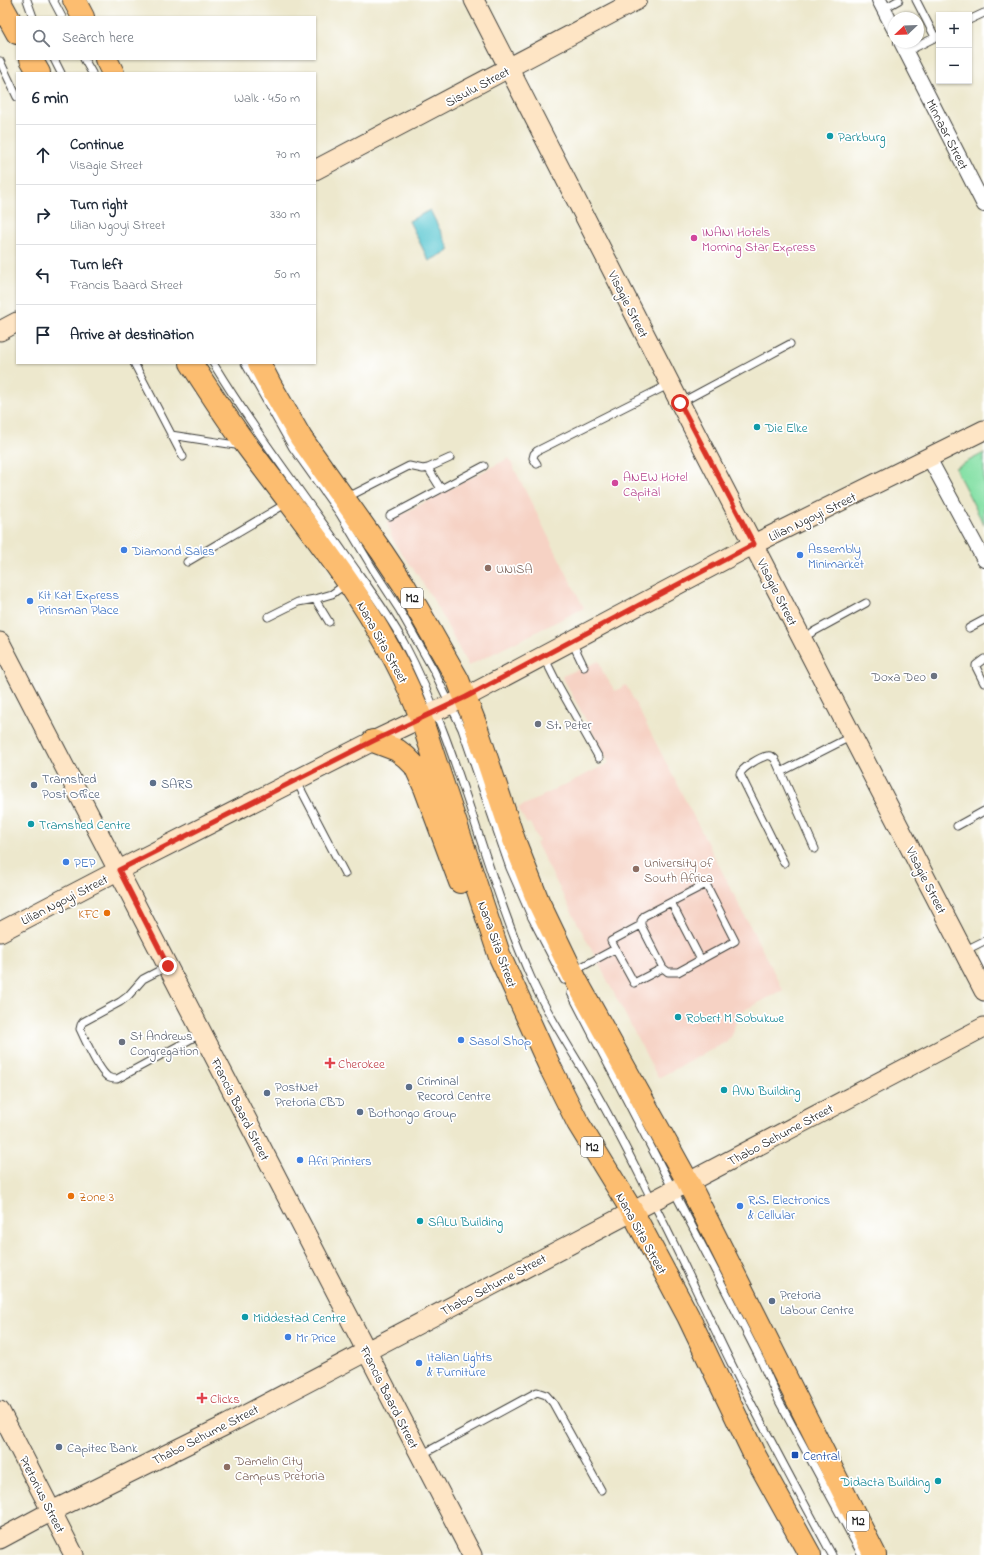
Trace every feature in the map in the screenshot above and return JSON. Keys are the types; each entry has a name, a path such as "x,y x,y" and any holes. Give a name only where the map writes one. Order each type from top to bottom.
{"main road":[{"path":"74,0 82,16"},
{"path":"1,5 16,31"},
{"path":"32,60 38,72"},
{"path":"107,60 113,72"},
{"name":"Nana Sita Street","path":"192,364 224,414 371,616 387,644 414,700 443,708 527,876 572,972 681,1186 875,1555"},
{"name":"Nana Sita Street","path":"260,364 301,438 404,585 443,708 500,958 578,1123 632,1211 688,1316 753,1452 810,1555"},
{"path":"373,741 396,750 415,766 425,788 457,876 482,927 500,958"}],"street":[{"name":"Visagie Street","path":"474,0 508,69 984,991"},
{"name":"Sisulu Street","path":"316,169 637,0"},
{"path":"881,4 888,17"},
{"name":"Minnaar Street","path":"904,48 984,205"},
{"path":"0,331 16,323"},
{"name":"Lilian Ngoyi Street","path":"0,932 373,741 443,708 754,544 984,430"},
{"path":"929,458 984,560"},
{"name":"Francis Baard Street","path":"0,642 472,1555"},
{"name":"Thabo Sehume Street","path":"0,1539 52,1511 226,1425 366,1350 984,1027"},
{"name":"Pretorius Street","path":"0,1411 74,1555"}],"lane":[{"path":"27,0 33,16"},
{"path":"53,0 61,16"},
{"path":"881,4 899,0"},
{"path":"916,0 936,34"},
{"path":"972,19 984,13"},
{"path":"924,40 936,36"},
{"path":"54,60 60,72"},
{"path":"85,60 91,72"},
{"path":"0,61 16,95"},
{"path":"680,403 790,344"},
{"path":"135,364 182,457"},
{"path":"214,364 239,407 326,526 386,614 443,708 462,730 510,868 532,918 681,1186 779,1401 862,1555"},
{"path":"246,364 293,448 340,514 420,644 443,708 446,737 493,877 532,980 552,1020 606,1111 767,1435 832,1555"},
{"path":"537,464 533,458 537,451 671,384"},
{"path":"171,435 248,447"},
{"path":"344,499 409,466 422,469 428,468 450,458"},
{"path":"390,516 484,466"},
{"path":"428,468 441,489"},
{"path":"187,562 289,502"},
{"path":"268,617 298,602 332,594 348,583"},
{"path":"315,599 329,622"},
{"path":"802,638 866,603"},
{"path":"969,628 984,620"},
{"path":"571,640 584,667"},
{"path":"543,655 599,758"},
{"path":"984,658 976,664 976,667 984,684"},
{"path":"781,772 852,735"},
{"path":"784,863 741,779 740,774 742,769 766,756 771,756 775,760 815,849"},
{"path":"296,780 345,874"},
{"path":"957,826 984,811"},
{"path":"706,884 735,941 678,972 668,972 663,968 641,925 641,921 646,915 671,902 706,884"},
{"path":"671,902 701,960"},
{"path":"641,925 611,942 634,983 663,968"},
{"path":"964,951 984,941"},
{"path":"572,972 615,949"},
{"path":"168,966 143,979 128,996 83,1022 80,1025 80,1029 98,1063 107,1076 112,1079 117,1078 202,1033"},
{"path":"420,1455 536,1392 546,1394 553,1403 601,1490"}],"shaded area":[{"name":"UNISA","path":"509,458 584,608 468,666 436,604 417,574 397,547 392,538 387,522"},
{"name":"University of South Africa","path":"599,661 603,672 615,691 626,685 783,990 739,1013 732,1034 726,1042 658,1078 536,843 539,842 530,823 527,824 518,808 609,763 562,676"}],"green space":[{"path":"984,453 984,525 955,468"}],"water":[{"path":"430,210 450,250 429,261 409,221"}],"place":[{"name":"Parkburg","path":"830,136"},
{"name":"INANI Hotels Morning Star Express","path":"694,238"},
{"name":"Die Elke","path":"757,427"},
{"name":"ANEW Hotel Capital","path":"615,483"},
{"name":"Diamond Sales","path":"124,550"},
{"name":"Assembly Minimarket","path":"800,555"},
{"name":"UNISA","path":"488,568"},
{"name":"Kit Kat Express Prinsman Place","path":"30,601"},
{"name":"Doxa Deo","path":"934,676"},
{"name":"St. Peter","path":"538,724"},
{"name":"SARS","path":"153,783"},
{"name":"Tramshed Post Office","path":"34,785"},
{"name":"Tramshed Centre","path":"31,824"},
{"name":"PEP","path":"66,862"},
{"name":"University of South Africa","path":"636,869"},
{"name":"KFC","path":"107,913"},
{"name":"Robert M Sobukwe","path":"678,1017"},
{"name":"Sasol Shop","path":"461,1040"},
{"name":"St Andrews Congregation","path":"122,1042"},
{"name":"Cherokee","path":"330,1063"},
{"name":"Criminal Record Centre","path":"409,1087"},
{"name":"AVN Building","path":"724,1090"},
{"name":"PostNet Pretoria CBD","path":"267,1093"},
{"name":"Bothongo Group","path":"360,1112"},
{"name":"Afri Printers","path":"300,1160"},
{"name":"Zone 3","path":"71,1196"},
{"name":"R.S. Electronics & Cellular","path":"740,1206"},
{"name":"SALU Building","path":"420,1221"},
{"name":"Pretoria Labour Centre","path":"772,1301"},
{"name":"Middestad Centre","path":"245,1317"},
{"name":"Mr Price","path":"288,1337"},
{"name":"Italian Lights & Furniture","path":"419,1363"},
{"name":"Clicks","path":"202,1398"},
{"name":"Capitec Bank","path":"59,1447"},
{"name":"Central","path":"795,1455"},
{"name":"Damelin City Campus Pretoria","path":"227,1467"},
{"name":"Didacta Building","path":"938,1481"}],"route":[{"path":"168,966 119,870 373,741 466,697 484,686 754,544 680,403"}]}
